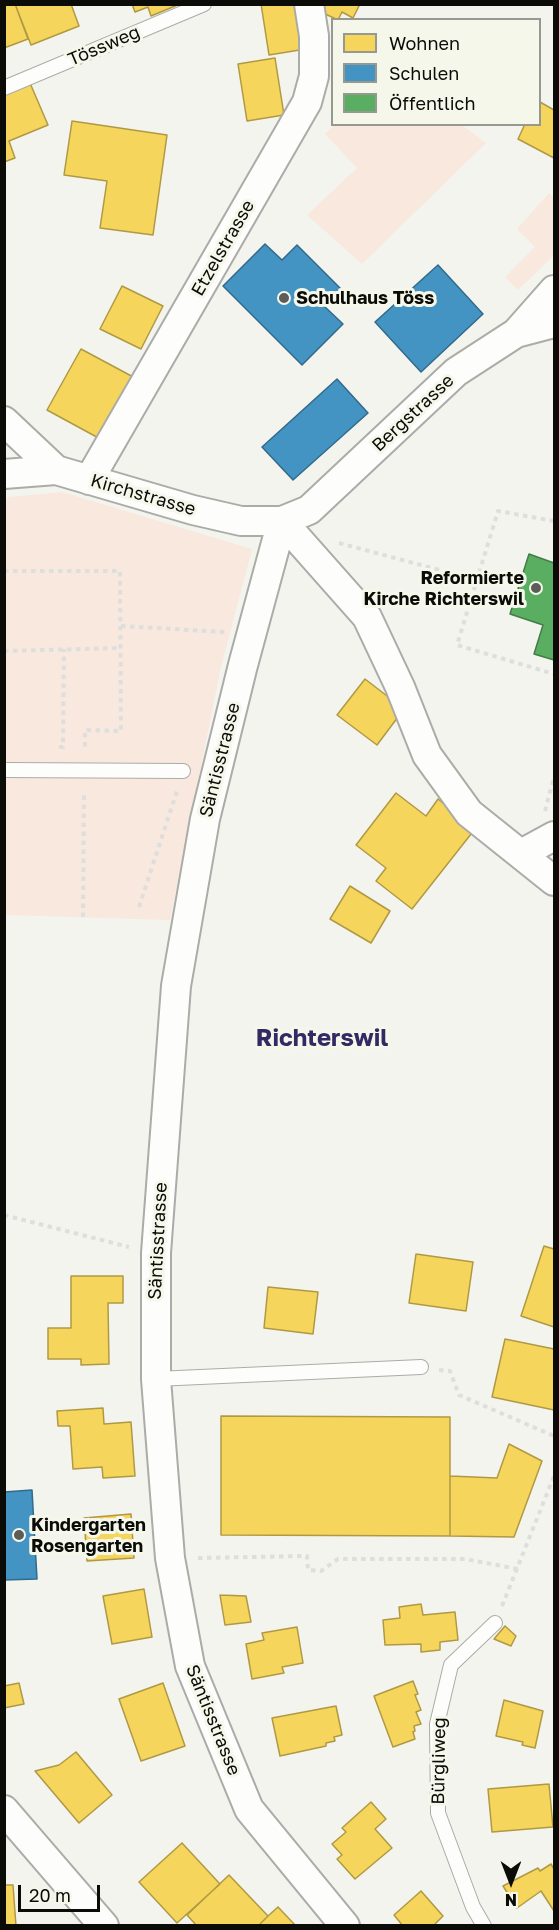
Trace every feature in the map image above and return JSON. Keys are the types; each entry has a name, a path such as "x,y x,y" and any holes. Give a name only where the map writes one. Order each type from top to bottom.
{"street":[{"name":"Etzelstrasse","path":"89,480 307,102 314,76 314,36 309,4"},
{"path":"516,333 555,290"},
{"name":"Bergstrasse","path":"282,521 309,510 456,372 516,333 555,323"},
{"path":"4,422 56,470"},
{"name":"Kirchstrasse","path":"4,474 56,470 194,510 241,521 282,521"},
{"path":"282,521 367,617 400,687 426,755 469,813 555,880"},
{"name":"Säntisstrasse","path":"282,521 205,819 176,986 156,1253 156,1379 171,1558 190,1666 249,1809 345,1926"},
{"path":"521,854 555,836"},
{"path":"4,1810 104,1926"}],"lane":[{"name":"Tössweg","path":"4,88 204,4"},
{"path":"4,770 183,771"},
{"path":"156,1379 421,1367"},
{"name":"Bürgliweg","path":"484,1926 473,1907 438,1813 436,1724 451,1665 495,1623"}],"path":[{"path":"555,521 498,511 457,645 555,674"},
{"path":"331,540 477,580"},
{"path":"4,571 120,571 121,731 85,730 83,917"},
{"path":"121,626 230,632"},
{"path":"4,651 121,648"},
{"path":"57,747 63,747 64,650"},
{"path":"139,907 183,771"},
{"path":"4,1215 111,1242"},
{"path":"421,1367 450,1371 459,1395 555,1436"},
{"path":"495,1623 555,1476"},
{"path":"171,1558 307,1556 308,1570 321,1571 338,1559 465,1559 518,1569"}],"shaded area":[{"path":"333,126 463,126 486,143 362,264 307,215 357,168 325,134"},
{"path":"549,193 554,197 554,255 518,290 505,277 535,247 517,229"},
{"path":"62,492 252,549 221,667 170,920 5,915 5,501 9,497"}],"building: Wohnen":[{"path":"4,4 15,4 28,39 4,48"},
{"path":"15,4 71,4 79,26 31,45"},
{"path":"132,4 180,4 151,16 148,7 135,12"},
{"path":"261,4 299,4 306,49 269,55"},
{"path":"322,4 360,4 353,18 342,12 339,18 334,18 319,11"},
{"path":"275,58 284,115 247,121 238,64"},
{"path":"30,83 48,125 9,141 15,158 4,162 4,93"},
{"path":"541,103 554,110 554,158 518,139 524,126 541,126"},
{"path":"72,121 167,135 153,235 100,228 107,181 64,175"},
{"path":"122,286 163,306 141,349 100,329"},
{"path":"81,349 137,379 104,441 47,410"},
{"path":"365,679 404,709 377,745 337,715"},
{"path":"396,793 426,816 438,799 475,829 412,909 376,881 386,868 356,845"},
{"path":"350,886 390,911 371,943 330,919"},
{"path":"544,1246 554,1249 554,1327 521,1316"},
{"path":"416,1254 473,1262 466,1311 409,1303"},
{"path":"71,1276 123,1276 123,1303 108,1303 109,1364 81,1365 81,1359 48,1359 48,1328 71,1328"},
{"path":"268,1287 318,1292 313,1334 264,1328"},
{"path":"505,1339 554,1349 554,1410 492,1397"},
{"path":"103,1408 104,1424 131,1422 135,1476 103,1478 102,1467 73,1469 70,1426 58,1426 57,1411"},
{"path":"221,1416 450,1417 450,1536 221,1535"},
{"path":"509,1444 542,1461 514,1537 450,1536 450,1476 497,1478"},
{"path":"131,1514 134,1558 87,1561 84,1518"},
{"path":"144,1589 152,1637 112,1644 103,1596"},
{"path":"220,1595 246,1596 251,1622 225,1625"},
{"path":"421,1604 423,1615 455,1612 458,1640 440,1642 440,1650 421,1652 421,1644 385,1645 383,1620 400,1618 399,1607"},
{"path":"505,1626 516,1636 511,1646 494,1639"},
{"path":"297,1627 303,1663 282,1667 284,1673 252,1679 246,1644 264,1640 262,1633"},
{"path":"413,1681 421,1710 416,1712 421,1724 414,1726 415,1739 393,1747 374,1696"},
{"path":"19,1683 24,1704 4,1708 4,1686"},
{"path":"163,1683 185,1746 141,1761 119,1699"},
{"path":"504,1700 543,1711 535,1748 522,1745 523,1742 496,1736"},
{"path":"336,1706 342,1735 334,1737 335,1741 326,1743 326,1746 280,1756 272,1718"},
{"path":"76,1752 112,1795 79,1823 35,1771 59,1765"},
{"path":"549,1784 553,1827 492,1832 488,1789"},
{"path":"371,1802 386,1819 375,1829 392,1848 355,1879 337,1859 342,1855 332,1844 346,1832 342,1828"},
{"path":"182,1843 220,1884 177,1923 139,1882"},
{"path":"551,1864 554,1869 554,1911 541,1891 517,1908 503,1886"},
{"path":"229,1875 268,1916 258,1926 197,1926 187,1915"},
{"path":"4,1885 13,1885 16,1926 4,1926"},
{"path":"421,1891 443,1916 433,1926 403,1926 394,1915"},
{"path":"278,1907 296,1926 258,1926 268,1916"}],"building: Schulen":[{"name":"Schulhaus Töss","path":"265,244 282,260 297,245 341,289 324,306 343,324 302,365 223,286"},
{"path":"438,265 483,314 421,372 375,322"},
{"path":"337,379 368,413 293,480 262,447"},
{"name":"Kindergarten Rosengarten","path":"32,1490 37,1579 4,1580 4,1492"}],"building: Öffentlich":[{"name":"Reformierte Kirche Richterswil","path":"529,554 554,563 554,660 534,654 543,625 510,614"}],"place":[{"name":"Schulhaus Töss","path":"284,298"},
{"name":"Reformierte Kirche Richterswil","path":"536,588"},
{"name":"Kindergarten Rosengarten","path":"19,1535"}],"district":[{"name":"Richterswil","path":"322,1038"}]}
